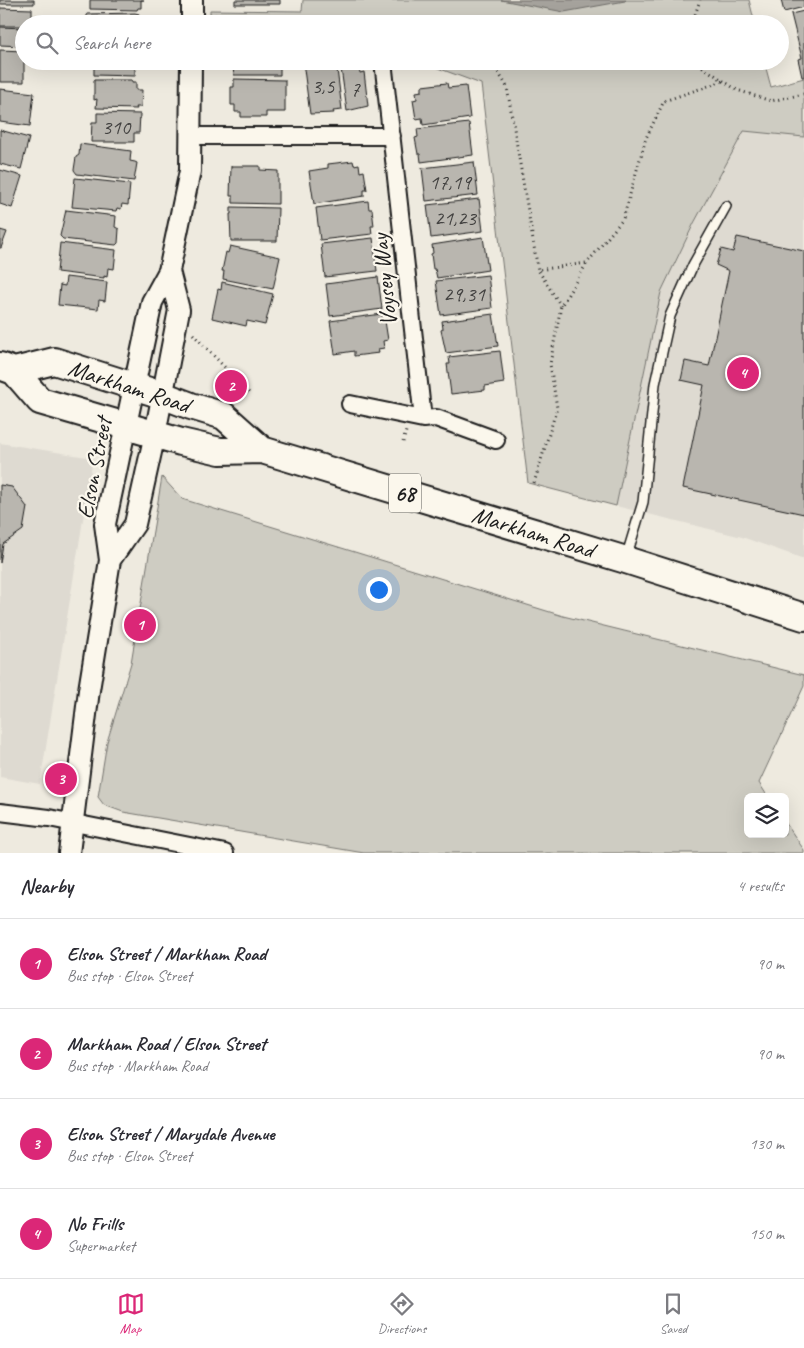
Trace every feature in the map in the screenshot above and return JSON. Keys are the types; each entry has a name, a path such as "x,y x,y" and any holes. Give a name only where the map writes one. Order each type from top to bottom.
{"main road":[{"name":"Markham Road","path":"7,368 54,361 162,395 224,416 262,450"},
{"name":"Markham Road","path":"7,368 40,401 220,451 262,450 626,560 804,617"}],"street":[{"name":"Elson Street","path":"70,853 89,690 110,560 105,524 152,302 169,271 190,171 191,70"},
{"name":"Voysey Way","path":"384,70 423,419"},
{"path":"190,136 392,136"},
{"name":"Elson Street","path":"110,560 135,524 155,434 179,310 169,271"},
{"path":"350,404 423,419 436,418 496,440"},
{"path":"0,812 49,818 225,853"}],"lane":[{"path":"626,560 643,502 655,384 670,316 693,265 726,206"}],"path":[{"path":"695,15 700,0"},
{"path":"192,13 238,15"},
{"path":"497,70 507,86 538,270 561,306"},
{"path":"707,70 737,90 771,101 804,94"},
{"path":"534,483 557,408 550,364 561,306 587,263 623,219 646,138 664,101 723,81"},
{"path":"538,270 587,263"},
{"path":"191,332 251,395"}],"shaded area":[{"path":"303,0 749,0 753,15 210,15 210,10 302,11"},
{"path":"501,0 626,0 564,12"},
{"path":"443,70 766,70 771,87 804,78 804,137 744,131 694,223 661,292 616,506 528,483 481,84"},
{"path":"744,130 804,137 804,559 742,537 616,506 661,292 697,216"},
{"path":"0,443 93,458 40,784 0,777"},
{"path":"162,477 182,499 563,616 804,675 804,686 759,783 765,793 744,793 744,838 789,838 789,828 804,850 804,853 364,853 123,812 104,805 98,797 107,742 131,663"}],"building":[{"path":"0,0 34,0 34,4 0,4"},
{"path":"90,0 141,0 141,8 137,10 90,9"},
{"path":"235,0 280,0 280,4 235,4"},
{"path":"781,0 804,0 804,7 784,12"},
{"path":"0,8 32,9 32,15 15,15 15,26 0,26"},
{"path":"804,11 804,77 802,77 798,59 802,58 791,14"},
{"path":"135,13 139,15 87,15"},
{"path":"0,27 15,28 15,46 0,45"},
{"path":"0,50 15,51 15,70 24,70 24,82 0,82"},
{"path":"94,70 135,70 135,76 94,75"},
{"path":"233,70 280,70 280,75 234,75"},
{"path":"304,70 337,70 342,110 333,111 334,113 310,114"},
{"path":"341,70 359,70 360,73 364,72 368,106 347,111"},
{"path":"234,79 285,80 285,112 266,112 266,117 241,117 241,112 235,112 235,105 231,105 231,87 234,87"},
{"path":"94,80 132,80 132,82 136,82 136,90 142,90 141,107 136,107 137,109 96,108 97,99 94,100"},
{"path":"447,83 448,88 466,86 470,118 423,125 422,118 416,119 413,100 417,99 416,92 422,91 422,86"},
{"path":"0,89 34,93 30,126 0,122"},
{"path":"97,113 140,114 139,133 134,133 134,142 91,142 92,122 97,122"},
{"path":"469,123 473,155 421,162 415,138 418,137 417,129"},
{"path":"0,130 29,138 21,169 0,164"},
{"path":"80,144 131,151 130,161 137,163 134,181 77,174 74,170"},
{"path":"353,161 354,165 359,164 360,172 364,171 367,190 364,190 364,196 314,204 309,171 328,168 328,164"},
{"path":"474,162 478,195 426,201 422,168"},
{"path":"231,166 260,166 260,170 278,171 278,204 233,203 233,196 230,196"},
{"path":"0,170 22,176 12,208 0,204"},
{"path":"75,178 130,184 128,205 122,204 121,209 117,208 116,211 72,207"},
{"path":"479,199 483,231 431,238 427,205"},
{"path":"368,201 369,209 372,209 374,226 371,226 372,234 320,240 316,208"},
{"path":"231,207 278,208 277,241 231,241"},
{"path":"66,210 116,216 115,227 119,229 118,243 116,245 63,239 60,236"},
{"path":"0,230 7,232 1,248 0,248"},
{"path":"483,237 488,270 437,278 435,269 433,269 432,245"},
{"path":"737,237 804,251 804,514 683,488 704,385 681,380 685,361 709,366 729,271 716,265 721,249 733,252"},
{"path":"373,238 377,271 325,277 321,244"},
{"path":"60,243 116,250 114,269 108,268 107,277 104,276 104,278 57,272"},
{"path":"230,246 280,257 273,289 223,279 224,271 222,271 226,252 228,253"},
{"path":"488,275 492,308 441,315 436,281"},
{"path":"66,277 107,282 105,301 99,300 98,309 58,305 60,285 65,286"},
{"path":"378,277 382,309 330,316 326,284"},
{"path":"222,282 273,294 265,325 247,321 246,326 212,318 218,289 221,290"},
{"path":"382,314 388,340 383,341 384,348 378,349 379,353 354,356 354,351 335,354 330,321"},
{"path":"493,314 498,346 446,353 441,330 443,329 442,321"},
{"path":"500,351 504,383 485,386 485,390 451,394 447,364 450,364 449,357"},
{"path":"0,485 12,487 27,507 23,530 3,544 0,563"}],"place":[{"name":"No Frills","path":"743,373"},
{"name":"Markham Road / Elson Street","path":"231,386"},
{"name":"Elson Street / Markham Road","path":"140,625"},
{"name":"Elson Street / Marydale Avenue","path":"61,779"}]}
